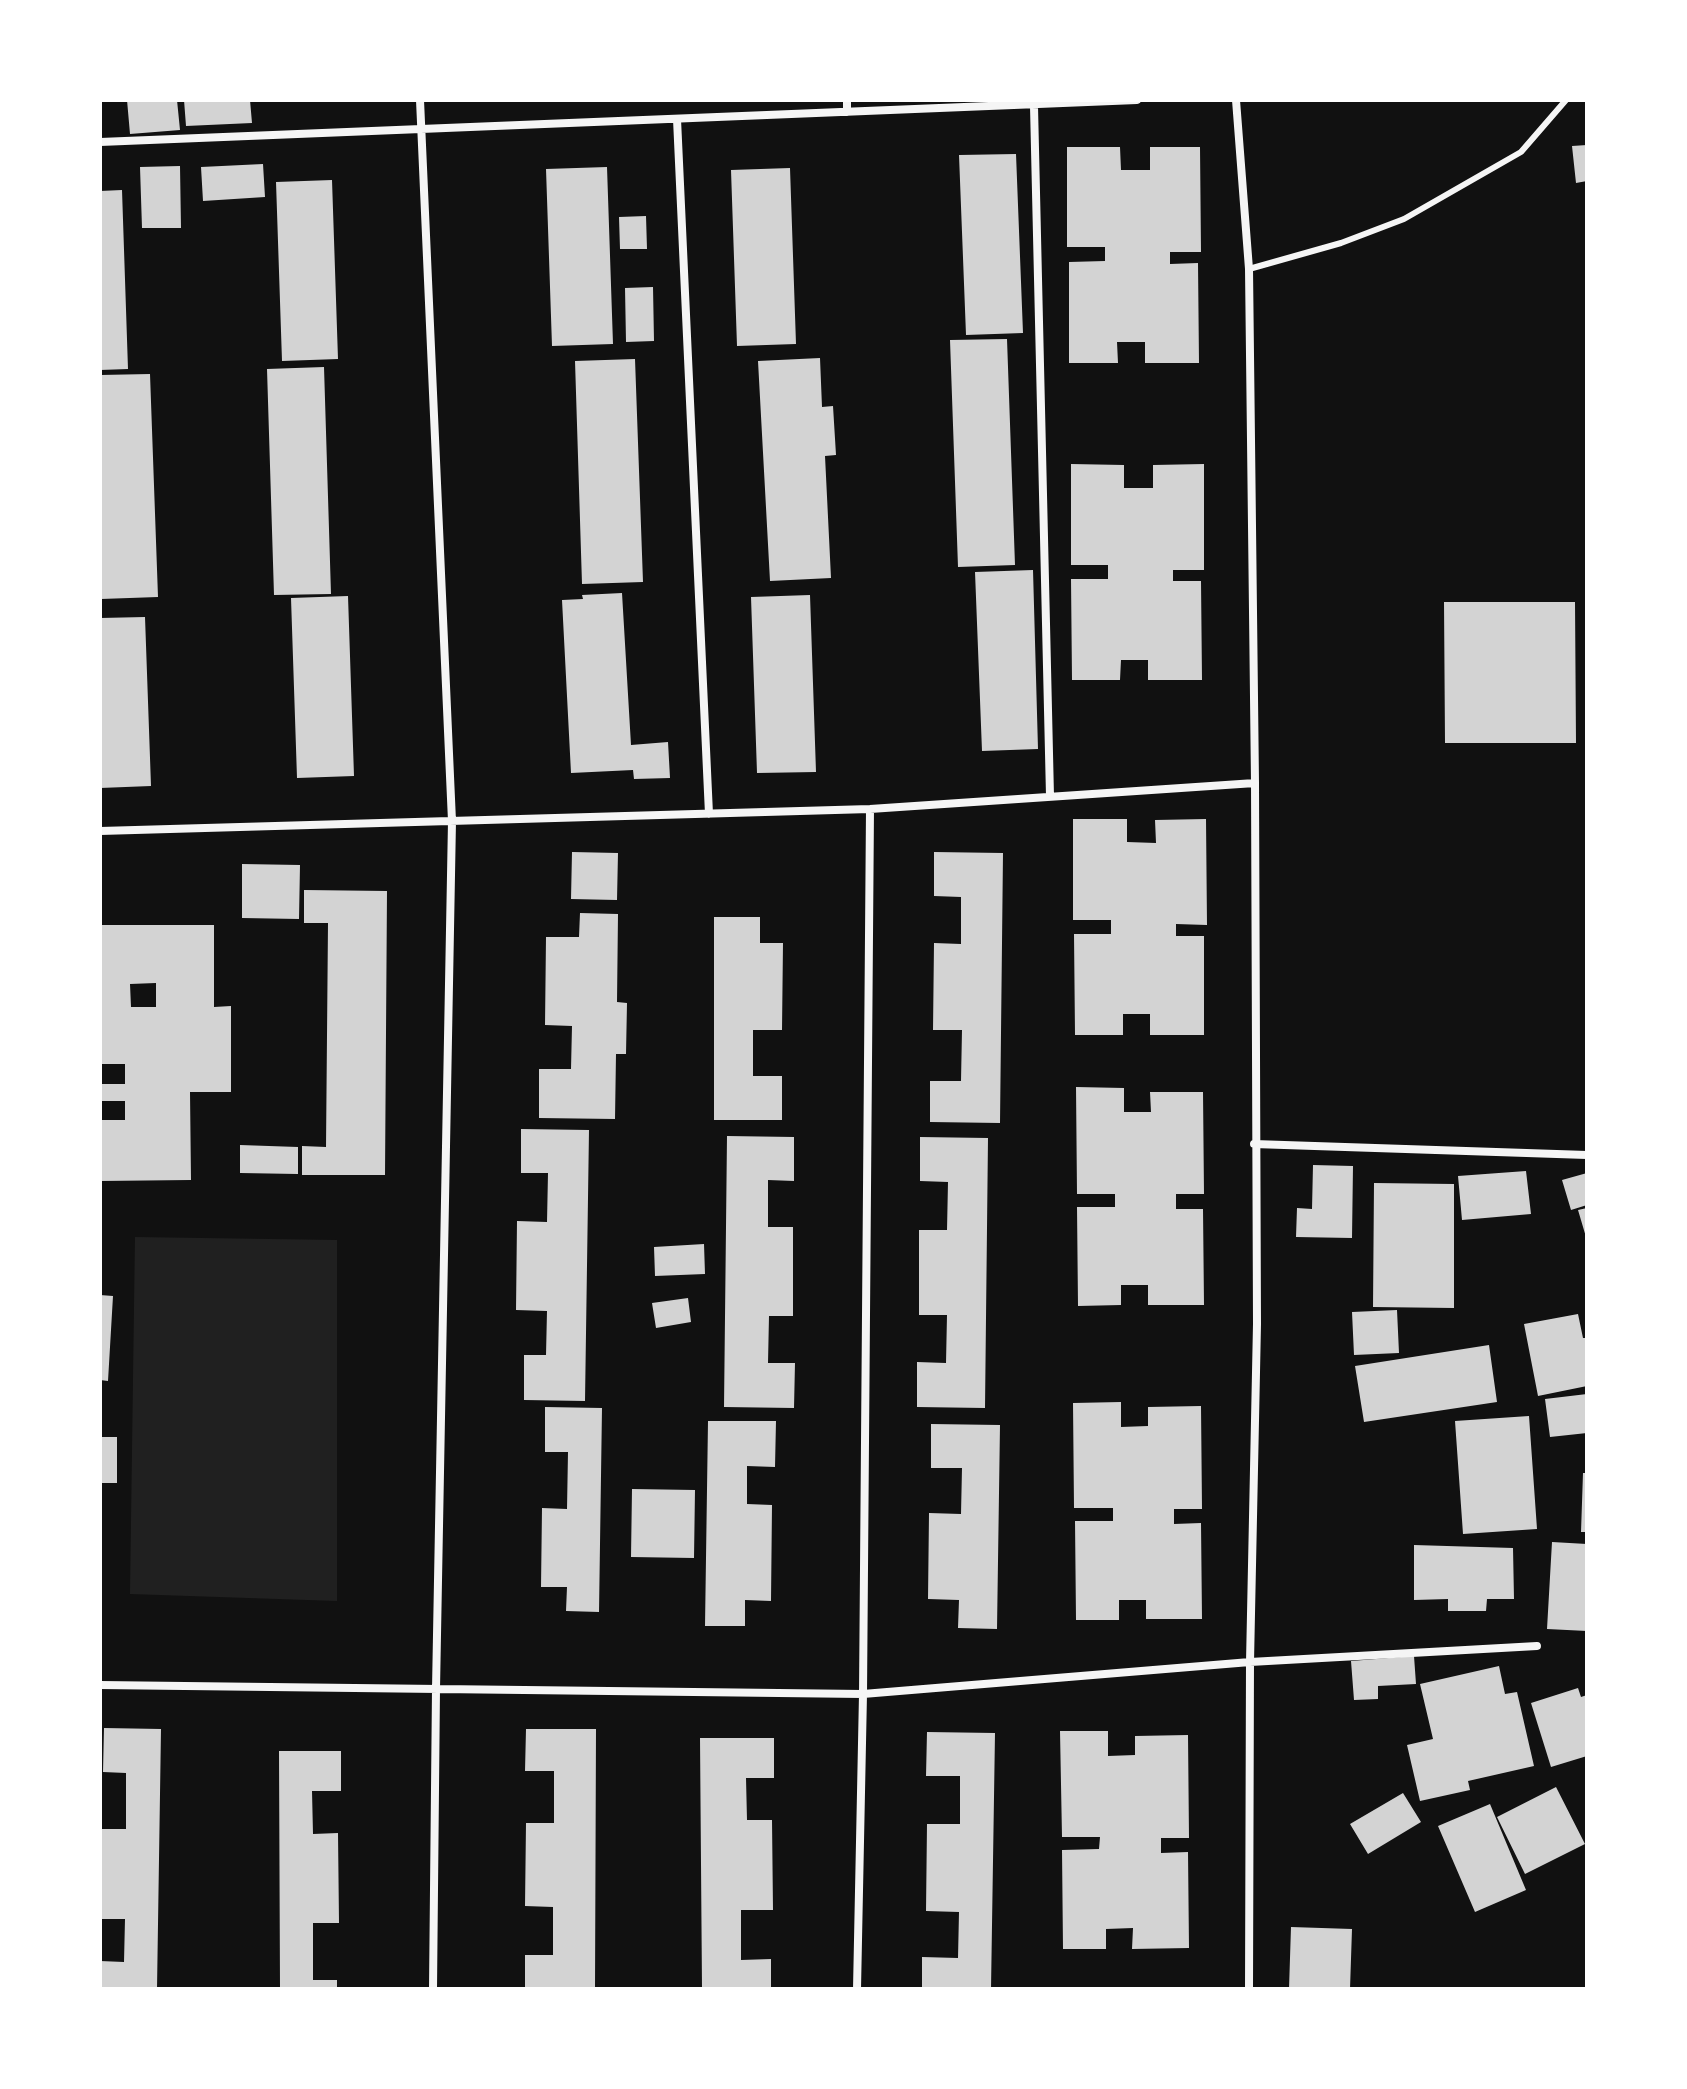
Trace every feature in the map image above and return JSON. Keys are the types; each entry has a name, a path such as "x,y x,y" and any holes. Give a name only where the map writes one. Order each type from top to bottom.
{"street":[{"path":"420,100 452,821 433,1989"},
{"path":"847,100 847,112"},
{"path":"100,142 1137,100"},
{"path":"1236,100 1249,269 1255,783 1257,1324 1250,1662 1249,1989"},
{"path":"1034,106 1050,796"},
{"path":"677,119 709,814"},
{"path":"100,831 870,809 1255,783"},
{"path":"857,1989 863,1694 870,809"},
{"path":"1254,1144 1587,1155"},
{"path":"100,1685 863,1694 1250,1662 1537,1646"}],"lane":[{"path":"1249,269 1341,243 1404,219 1521,152 1566,100"}],"shaded area":[{"path":"135,1237 337,1240 337,1601 130,1594"}],"building":[{"path":"127,100 177,100 180,130 130,134"},
{"path":"184,100 250,100 252,123 186,126"},
{"path":"1587,145 1587,181 1576,183 1572,146"},
{"path":"1067,147 1120,147 1121,170 1150,170 1150,147 1200,147 1201,252 1170,252 1170,264 1198,263 1199,363 1145,363 1145,342 1117,342 1118,363 1069,363 1069,262 1105,261 1105,247 1067,247"},
{"path":"1016,154 1023,333 966,335 959,155"},
{"path":"263,164 265,197 203,201 201,167"},
{"path":"180,166 181,228 142,228 140,167"},
{"path":"607,167 613,344 552,346 546,169"},
{"path":"790,168 796,344 737,346 731,170"},
{"path":"332,180 338,359 282,361 276,182"},
{"path":"122,190 128,369 100,370 100,191"},
{"path":"646,216 647,249 620,249 619,217"},
{"path":"653,287 654,341 626,342 625,288"},
{"path":"1007,339 1015,565 958,567 950,340"},
{"path":"820,358 822,407 833,406 836,455 825,456 831,578 770,581 758,361"},
{"path":"635,359 643,582 582,584 575,361"},
{"path":"324,367 331,594 274,595 267,369"},
{"path":"150,374 158,597 101,599 100,375"},
{"path":"1071,464 1124,465 1124,488 1153,488 1153,465 1204,464 1204,570 1173,570 1173,581 1201,581 1202,680 1148,680 1148,660 1121,660 1120,680 1072,680 1071,579 1108,579 1108,565 1071,565"},
{"path":"1033,570 1038,749 982,751 975,572"},
{"path":"622,593 631,745 668,742 670,778 634,779 633,770 571,773 562,600 583,599 582,595"},
{"path":"810,595 816,772 757,773 751,597"},
{"path":"348,596 354,776 297,778 291,598"},
{"path":"1444,602 1575,602 1576,743 1445,743"},
{"path":"145,617 151,786 100,788 100,618"},
{"path":"1073,819 1127,819 1127,842 1156,843 1155,820 1206,819 1207,925 1176,924 1176,936 1204,936 1204,1035 1150,1035 1150,1014 1123,1014 1123,1035 1075,1035 1074,934 1111,934 1111,920 1073,920"},
{"path":"572,852 618,853 617,900 571,899"},
{"path":"934,852 1003,853 1000,1123 930,1122 930,1081 961,1081 962,1030 933,1030 934,943 961,944 961,897 934,896"},
{"path":"242,864 300,865 299,919 242,918"},
{"path":"304,890 387,891 385,1175 302,1175 302,1146 326,1147 328,923 304,923"},
{"path":"580,913 618,914 617,1002 627,1003 626,1054 616,1054 615,1119 539,1118 539,1069 571,1069 572,1026 545,1025 546,937 579,937"},
{"path":"714,917 760,917 760,943 783,943 782,1030 753,1030 753,1076 782,1076 782,1120 714,1120"},
{"path":"100,925 214,925 214,1007 231,1006 231,1092 190,1092 191,1180 100,1181 100,1120 125,1120 125,1101 100,1101 100,1084 125,1084 125,1064 100,1064","holes":["156,983 156,1007 131,1007 130,984"]},
{"path":"1076,1087 1124,1088 1124,1112 1151,1112 1150,1092 1203,1092 1204,1194 1176,1194 1176,1209 1203,1209 1204,1305 1148,1305 1148,1285 1121,1285 1121,1305 1078,1306 1077,1207 1115,1207 1115,1194 1077,1194"},
{"path":"521,1129 589,1130 585,1401 524,1400 524,1355 546,1355 547,1311 516,1310 517,1221 547,1222 548,1173 521,1173"},
{"path":"727,1136 794,1137 794,1181 768,1180 768,1227 793,1227 793,1316 769,1316 768,1363 795,1363 794,1408 724,1407"},
{"path":"920,1137 988,1138 985,1408 917,1407 917,1362 946,1363 947,1315 919,1315 919,1230 947,1230 948,1182 920,1181"},
{"path":"240,1145 298,1147 298,1174 240,1173"},
{"path":"1313,1165 1353,1166 1352,1238 1296,1237 1297,1208 1312,1209"},
{"path":"1526,1171 1531,1214 1462,1220 1458,1176"},
{"path":"1587,1173 1587,1205 1571,1210 1562,1180"},
{"path":"1374,1183 1454,1184 1454,1308 1373,1307"},
{"path":"1587,1208 1587,1237 1586,1237 1578,1210"},
{"path":"704,1244 705,1274 655,1276 654,1247"},
{"path":"100,1295 113,1296 108,1381 100,1380"},
{"path":"688,1298 691,1322 656,1328 652,1303"},
{"path":"1397,1310 1399,1353 1354,1355 1352,1312"},
{"path":"1578,1314 1583,1338 1587,1338 1587,1386 1538,1396 1524,1324"},
{"path":"1489,1345 1497,1402 1364,1422 1355,1366"},
{"path":"1587,1394 1587,1433 1550,1437 1545,1399"},
{"path":"1121,1402 1121,1427 1148,1426 1148,1407 1201,1406 1202,1509 1174,1509 1174,1524 1201,1523 1202,1619 1146,1619 1146,1600 1119,1600 1119,1620 1076,1620 1075,1521 1113,1521 1113,1508 1074,1508 1073,1403"},
{"path":"545,1407 602,1408 599,1612 566,1611 567,1587 541,1587 542,1508 567,1509 568,1452 545,1452"},
{"path":"1529,1416 1537,1529 1463,1534 1455,1421"},
{"path":"708,1421 776,1421 775,1467 747,1466 747,1504 772,1505 771,1601 745,1600 745,1626 705,1626"},
{"path":"931,1424 1000,1425 997,1629 958,1628 959,1600 928,1599 929,1513 961,1514 962,1468 931,1468"},
{"path":"100,1437 117,1437 117,1483 100,1483"},
{"path":"1583,1473 1587,1473 1587,1532 1581,1532"},
{"path":"632,1489 695,1490 694,1558 631,1557"},
{"path":"1552,1542 1587,1544 1587,1631 1547,1629"},
{"path":"1414,1545 1513,1548 1514,1599 1487,1599 1486,1611 1448,1611 1448,1599 1414,1600"},
{"path":"1414,1656 1416,1684 1378,1686 1378,1699 1354,1700 1351,1661"},
{"path":"1499,1666 1505,1694 1517,1692 1534,1766 1468,1781 1470,1790 1420,1801 1407,1745 1433,1739 1420,1684"},
{"path":"1578,1688 1581,1697 1587,1695 1587,1756 1551,1767 1531,1703"},
{"path":"104,1728 161,1729 157,1989 100,1989 100,1961 124,1962 125,1919 100,1919 100,1829 126,1829 126,1773 103,1772"},
{"path":"526,1729 596,1729 595,1989 525,1989 525,1955 553,1955 553,1907 525,1906 526,1823 554,1823 554,1771 525,1771"},
{"path":"1060,1731 1108,1731 1108,1756 1135,1755 1135,1736 1188,1735 1189,1838 1161,1838 1161,1853 1188,1852 1189,1948 1132,1949 1133,1928 1106,1929 1106,1949 1063,1949 1062,1850 1099,1849 1100,1837 1062,1837"},
{"path":"927,1732 995,1733 991,1989 922,1989 922,1957 958,1958 959,1912 926,1911 927,1824 960,1824 960,1776 926,1776"},
{"path":"700,1738 774,1738 774,1778 746,1778 747,1820 772,1820 773,1910 741,1910 741,1960 771,1959 771,1989 702,1989"},
{"path":"279,1751 341,1751 341,1791 312,1791 313,1834 338,1833 339,1923 313,1923 313,1980 337,1980 337,1989 280,1989"},
{"path":"1556,1787 1585,1844 1525,1874 1497,1817"},
{"path":"1403,1793 1421,1822 1368,1854 1350,1824"},
{"path":"1490,1804 1526,1890 1475,1912 1438,1826"},
{"path":"1291,1927 1352,1929 1350,1989 1289,1989"}]}
